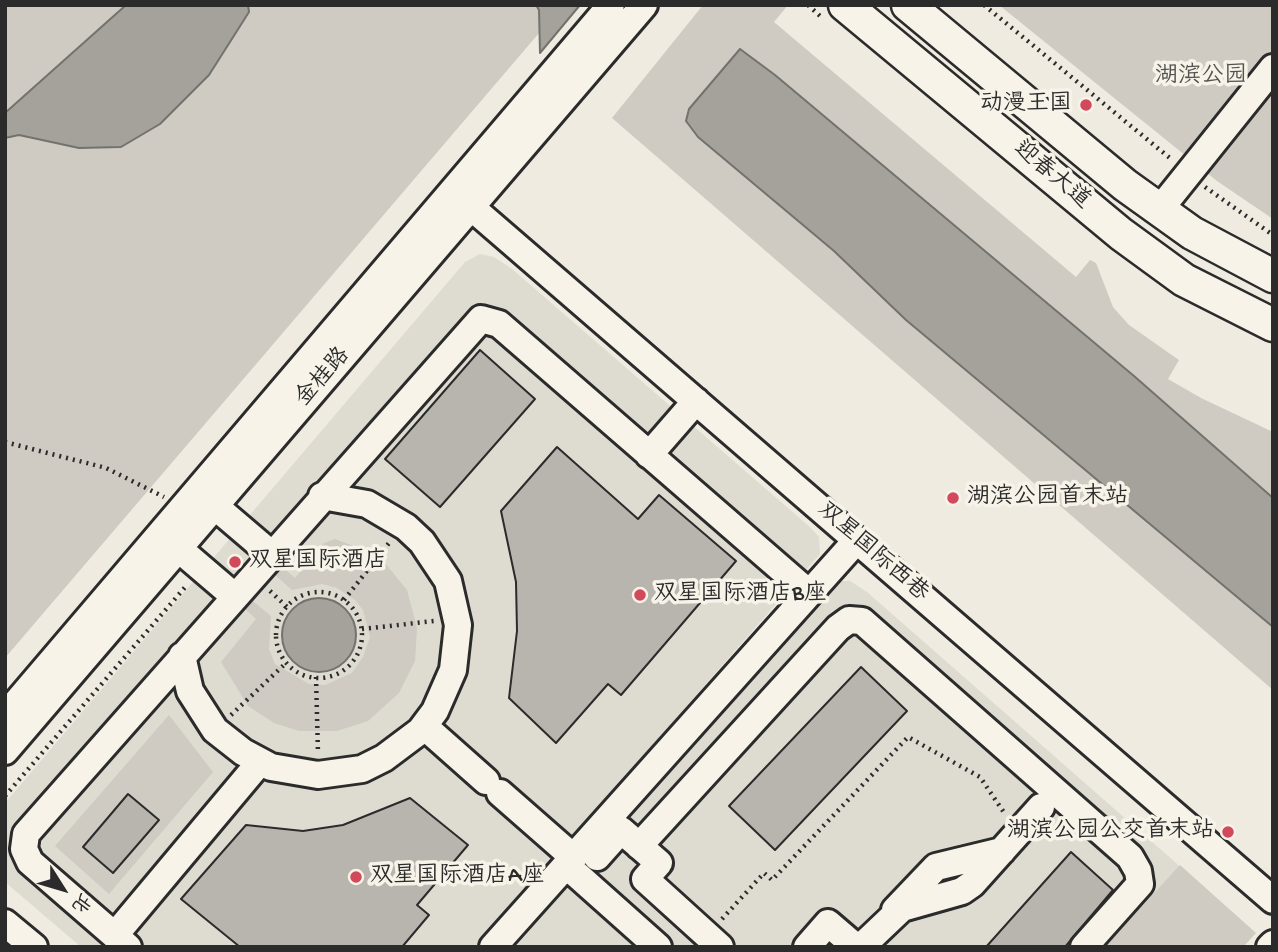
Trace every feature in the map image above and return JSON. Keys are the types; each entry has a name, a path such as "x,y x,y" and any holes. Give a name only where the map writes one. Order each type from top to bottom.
{"main road":[{"name":"迎春大道","path":"845,5 1121,234 1184,280 1273,325"},
{"name":"迎春大道","path":"908,5 1088,156 1192,233 1273,276"}],"street":[{"name":"金桂路","path":"5,751 170,541 198,501 611,5"},
{"name":"金桂路","path":"198,501 471,207 644,5"},
{"path":"1160,209 1273,68"},
{"name":"双星国际西巷","path":"471,207 1273,900"},
{"path":"260,762 122,941 30,862 24,849 26,834 481,318 499,324 809,593"},
{"path":"649,455 696,401"},
{"path":"182,656 190,691 215,730 260,762 295,773 319,775 362,768 403,745 424,726 440,702 453,670 457,618 448,581 436,561 403,525 367,504 322,496"},
{"path":"198,501 271,554"},
{"path":"493,947 573,867 857,540"},
{"name":"金桂路","path":"5,716 170,541"},
{"path":"170,541 234,596"},
{"path":"639,846 838,628 849,620 862,621 1130,857 1138,871 1140,884 1084,947"},
{"path":"424,726 493,787 658,947"},
{"path":"1036,772 1030,789 1036,803 1059,812 1073,806"},
{"path":"861,947 890,916 902,908 962,891 1041,807"},
{"path":"573,867 621,830 659,863 617,910"},
{"path":"645,879 714,941"},
{"path":"5,923 34,947"},
{"path":"807,947 828,923 856,947"}],"path":[{"path":"984,5 1188,174 1273,235"},
{"path":"5,442 106,468 198,501"},
{"path":"344,600 403,525"},
{"path":"5,796 201,568"},
{"path":"320,592 344,600 357,615 362,629 357,655 348,667 336,675 316,677 301,674 286,663 276,639 284,610 294,600 320,592"},
{"path":"362,629 457,618"},
{"path":"215,730 286,663"},
{"path":"316,677 319,775"},
{"path":"714,941 764,873 772,880 908,737 980,777 1010,842"}],"shaded area":[{"path":"126,5 248,5 249,12 209,75 160,124 121,147 79,148 19,135 5,138 5,113"},
{"path":"536,5 580,5 540,53 539,10"},
{"path":"740,49 775,75 1134,376 1273,498 1273,627 906,320 834,251 698,137 686,121 689,109"},
{"name":"双星国际酒店","path":"480,254 494,257 512,269 811,528 819,537 820,554 475,947 81,947 5,882 5,803 465,262"},
{"path":"837,581 850,581 867,592 1256,933 1243,947 509,947"},
{"path":"319,598 333,601 345,609 353,621 356,635 353,649 345,661 333,669 319,672 305,669 293,661 285,649 282,635 285,621 293,609 305,601"}],"green space":[{"path":"5,5 563,5 5,658"},
{"path":"703,5 788,5 774,22 1076,277 1090,260 1096,263 1113,307 1129,325 1179,360 1168,379 1273,432 1273,690 612,118"},
{"name":"湖滨公园","path":"999,5 1273,5 1273,219 1217,181"},
{"path":"335,539 372,553 384,562 407,590 417,628 415,661 399,693 368,721 337,731 299,731 274,723 248,706 221,662 256,619 242,606 249,598 271,616 269,649 275,664 309,684 325,685 352,673 363,657 370,637 363,610 355,600 337,588 322,584 292,590 273,573 280,565 295,578 324,543"},
{"path":"169,715 213,772 109,894 55,846"},
{"path":"1180,865 1256,933 1243,947 1105,947"}],"building":[{"path":"480,350 535,399 440,507 385,459"},
{"path":"557,447 638,519 659,495 736,561 621,695 608,684 556,743 509,698 517,631 516,582 501,511"},
{"path":"861,667 907,711 775,850 729,806"},
{"path":"128,794 159,820 113,873 83,847"},
{"path":"410,798 468,845 417,905 429,915 402,947 240,947 181,899 246,825 303,831 343,825"},
{"path":"1071,852 1113,890 1065,947 986,947"}],"place":[{"name":"动漫王国","path":"1086,105"},
{"name":"湖滨公园首末站","path":"953,498"},
{"name":"双星国际酒店","path":"235,562"},
{"name":"双星国际酒店B座","path":"640,595"},
{"name":"湖滨公园公交首末站","path":"1228,832"},
{"name":"双星国际酒店A座","path":"356,877"}]}
